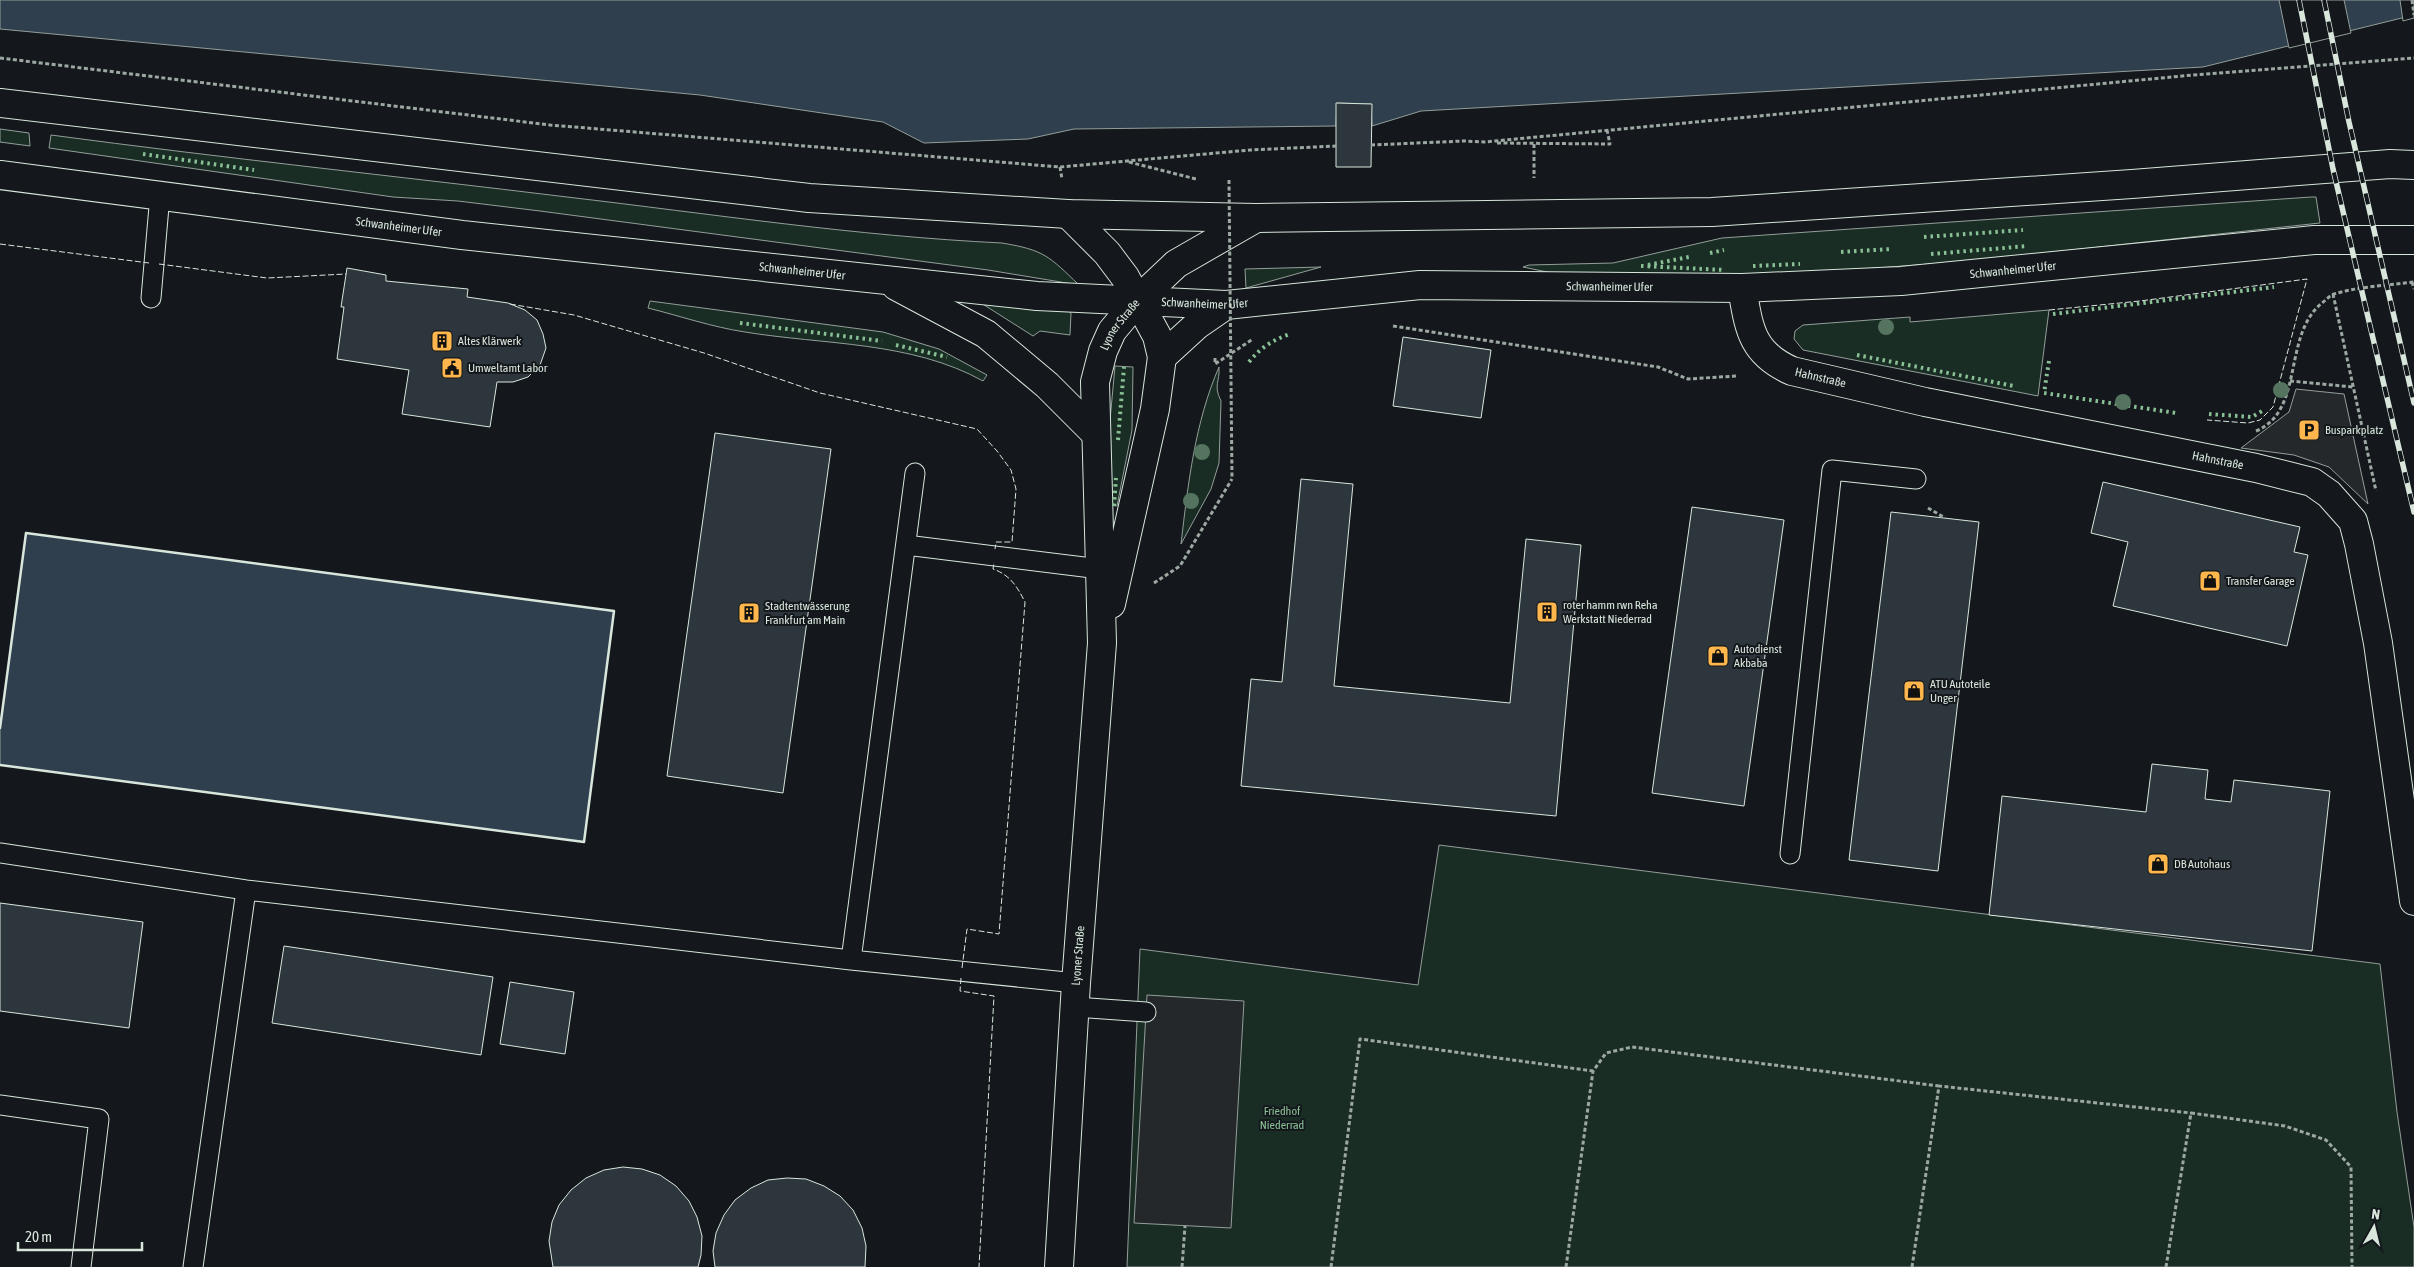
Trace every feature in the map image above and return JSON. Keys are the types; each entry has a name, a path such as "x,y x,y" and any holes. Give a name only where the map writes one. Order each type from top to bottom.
{"main road":[{"path":"0,102 809,198 1068,214 1256,218 1712,212 2132,184 2390,164 2414,165"},
{"name":"Schwanheimer Ufer","path":"0,175 462,235 1037,296 1226,305 1420,286 1742,288 1973,275 2314,240 2414,240"},
{"path":"1068,214 1107,252 1125,277 1137,301 1176,264 1256,218"},
{"path":"881,278 986,334 1047,385 1096,434"},
{"name":"Hahnstraße","path":"1742,288 1753,338 1766,356 1776,364 1792,371 1811,377 1925,402 2312,482 2329,494 2353,521 2359,544 2378,643 2414,900"},
{"name":"Lyoner Straße","path":"1060,1267 1076,995 1102,643 1095,382 1102,351 1116,325 1137,301 1156,336 1162,357 1155,409 1102,643"},
{"path":"1162,357 1197,325 1226,305"}],"lane":[{"path":"151,298 160,195"},
{"path":"1790,854 1832,470 1916,480"},
{"path":"851,960 915,473"},
{"path":"906,545 1100,569"},
{"path":"0,853 246,890 851,960 1076,995 1146,1012"},
{"path":"193,1267 246,890"},
{"path":"0,1105 99,1119 80,1267"}],"path":[{"path":"2412,0 2414,15"},
{"path":"0,58 550,125 1060,167 1250,150 1336,146"},
{"path":"1484,142 2193,75 2414,58"},
{"path":"1371,145 1464,141 1534,144 1610,144 1607,130"},
{"path":"1525,179 1534,179 1534,144"},
{"path":"1126,161 1205,181"},
{"path":"1154,583 1180,566 1232,479 1228,180 1238,180"},
{"path":"2230,464 2235,436 2259,430 2272,420 2284,404 2300,334 2313,310 2333,294 2413,282 2414,289"},
{"path":"2333,294 2377,496"},
{"path":"1392,326 1658,367 1688,379 1792,371"},
{"path":"1215,364 1255,339"},
{"path":"2290,381 2353,388"},
{"path":"1331,1267 1360,1038 1593,1071"},
{"path":"1566,1267 1593,1071 1606,1053 1632,1047 1939,1086 2191,1113 2285,1126 2326,1140 2351,1167 2352,1267"},
{"path":"1912,1267 1939,1086"},
{"path":"2166,1267 2191,1113"},
{"path":"1182,1267 1185,1226"}],"green space":[{"path":"0,129 29,133 30,146 0,142"},
{"path":"51,135 784,224 947,240 1002,243 1028,248 1045,256 1079,285 988,270 540,211 458,201 393,197 49,148"},
{"path":"2316,197 2320,223 1970,261 1809,273 1726,276 1552,273 1523,267 1529,265 1613,263 1722,238"},
{"path":"1321,267 1246,288 1245,269"},
{"path":"970,296 1064,308 1071,313 1070,335 1040,331 1033,336"},
{"path":"650,301 883,332 939,349 987,375 983,381 927,358 897,351 745,332 720,327 648,308"},
{"path":"2049,310 2038,396 1803,350 1794,339 1795,331 1803,325 1910,317 1910,322"},
{"path":"1115,366 1133,367 1132,430 1117,506 1111,505 1107,453"},
{"path":"1219,367 1217,387 1221,401 1219,463 1211,489 1181,544 1198,431"},
{"name":"Friedhof Niederrad","path":"1439,845 2380,964 2397,1112 2414,1227 2414,1267 1127,1267 1140,949 1418,985"}],"shaded area":[{"name":"Busparkplatz","path":"2296,389 2344,394 2368,504 2329,467 2294,455 2241,448 2289,412"},
{"path":"1147,995 1244,1001 1231,1228 1134,1223"}],"water":[{"path":"0,0 2414,0 2414,15 2203,67 1421,111 1372,126 1371,104 1337,103 1336,126 1074,129 1028,139 924,143 883,122 700,95 0,29"},
{"path":"26,533 614,611 584,842 0,765 0,728"}],"pier":[{"path":"2279,0 2344,0 2351,33 2289,48"},
{"path":"2400,0 2414,0 2414,18 2403,21"}],"building":[{"path":"1336,103 1372,104 1371,167 1336,167"},
{"name":"Altes Klärwerk","path":"347,268 386,275 386,281 468,289 467,297 508,303 525,310 537,320 543,334 546,348 540,365 528,377 513,382 497,382 490,427 402,414 409,370 337,359 344,307 341,307"},
{"path":"1403,337 1491,350 1481,418 1393,406"},
{"name":"Stadtentwässerung Frankfurt am Main","path":"715,433 831,449 783,793 667,776"},
{"name":"roter hamm rwn Reha Werkstatt Niederrad","path":"1301,479 1353,484 1334,686 1510,703 1526,539 1581,545 1556,816 1241,786 1251,679 1282,682"},
{"name":"Transfer Garage","path":"2103,482 2300,527 2294,552 2308,555 2287,646 2113,606 2128,542 2091,533"},
{"name":"Autodienst Akbaba","path":"1692,507 1784,520 1744,806 1652,793"},
{"name":"ATU Autoteile Unger","path":"1891,512 1979,522 1938,871 1849,860"},
{"name":"DB Autohaus","path":"2152,764 2208,770 2205,799 2231,802 2234,780 2330,791 2312,951 1989,915 2002,796 2146,812"},
{"path":"0,903 143,922 129,1028 0,1011"},
{"path":"284,946 493,977 481,1055 272,1023"},
{"path":"510,982 574,992 565,1054 500,1044"},
{"path":"623,1167 642,1169 660,1175 676,1186 689,1201 697,1217 702,1236 698,1267 553,1267 549,1241 552,1222 559,1205 571,1190 586,1178 604,1170"},
{"path":"806,1179 824,1186 840,1196 853,1210 862,1228 866,1246 865,1267 715,1267 713,1251 716,1233 724,1215 735,1200 751,1188 768,1180"}],"railway":[{"path":"2299,0 2333,169 2414,512"},
{"path":"2324,0 2349,122 2414,403"}],"hedge":[{"path":"143,154 254,170"},
{"path":"1924,237 2023,230"},
{"path":"1931,254 2028,246"},
{"path":"1841,252 1892,249"},
{"path":"1710,253 1724,250"},
{"path":"1648,265 1689,257"},
{"path":"1753,266 1800,264"},
{"path":"1641,266 1725,270"},
{"path":"2053,314 2274,287"},
{"path":"740,323 882,341"},
{"path":"1249,362 1268,345 1290,334"},
{"path":"896,345 947,357"},
{"path":"1857,355 2014,386"},
{"path":"2049,361 2044,393 2176,413"},
{"path":"1118,440 1124,367"},
{"path":"2209,414 2252,417 2262,411"},
{"path":"1114,506 1116,478"}],"fence":[{"path":"0,244 149,263"},
{"path":"159,264 267,278 346,274"},
{"path":"2049,310 2140,301 2307,279 2273,407 2260,420 2248,423 2207,420"},
{"path":"510,304 574,315 704,353 820,393 977,429 1011,470 1016,489 1012,542 996,542 995,549"},
{"path":"962,968 967,929 999,934 1025,602 1012,582 1004,574 993,569 994,562"},
{"path":"961,978 960,991 994,996 979,1267"}],"wall":[{"path":"0,728 26,533 614,611 584,842 0,765"}],"place":[{"name":"Altes Klärwerk","path":"442,341"},
{"name":"Umweltamt Labor","path":"452,368"},
{"name":"Busparkplatz","path":"2309,430"},
{"name":"Transfer Garage","path":"2210,581"},
{"name":"roter hamm rwn Reha Werkstatt Niederrad","path":"1547,612"},
{"name":"Stadtentwässerung Frankfurt am Main","path":"749,613"},
{"name":"Autodienst Akbaba","path":"1718,656"},
{"name":"ATU Autoteile Unger","path":"1914,691"},
{"name":"DB Autohaus","path":"2158,864"}]}
